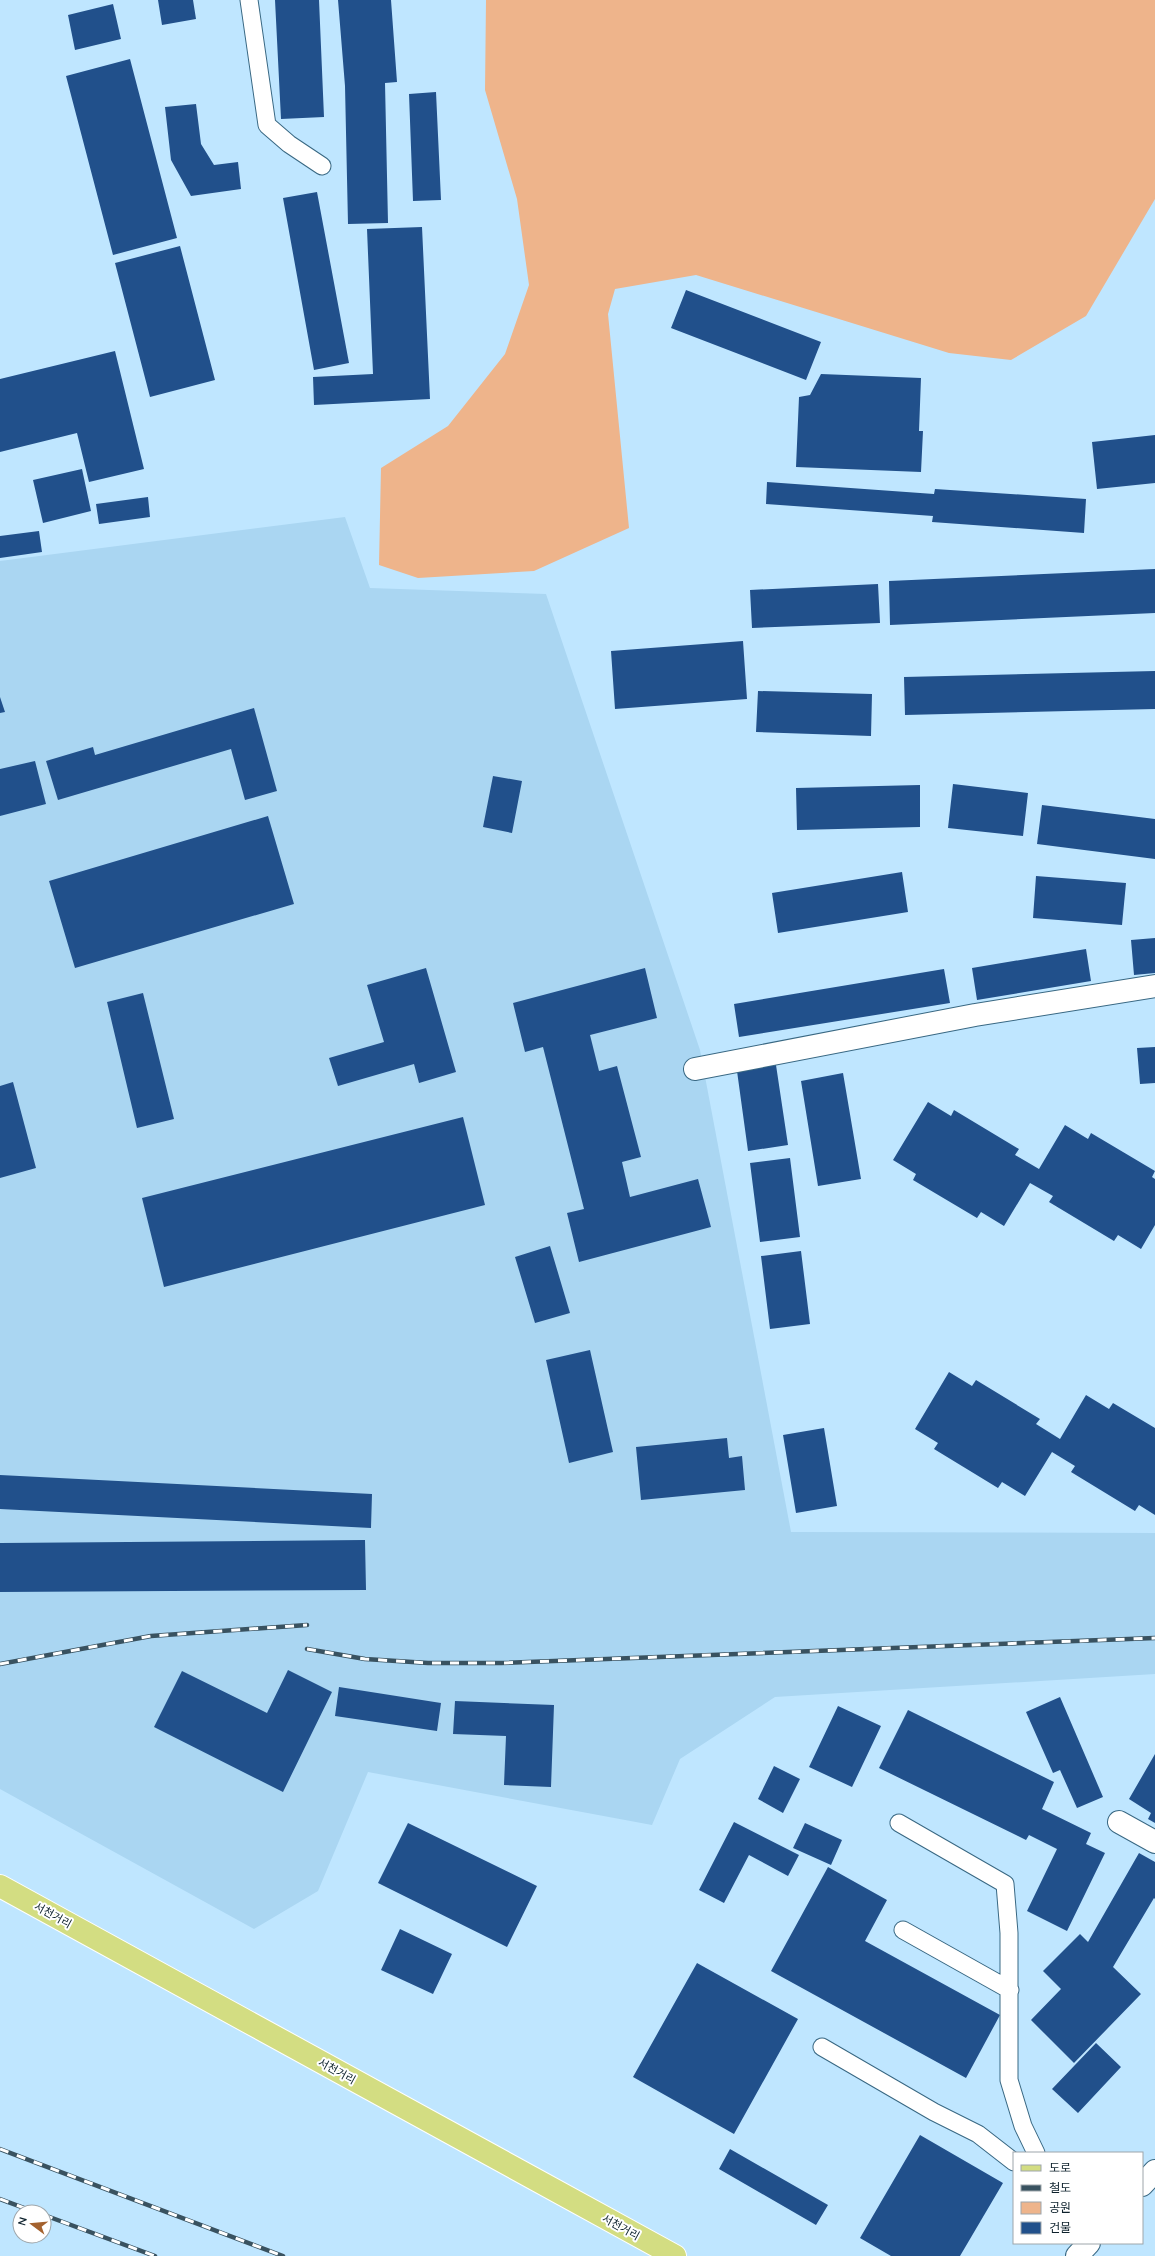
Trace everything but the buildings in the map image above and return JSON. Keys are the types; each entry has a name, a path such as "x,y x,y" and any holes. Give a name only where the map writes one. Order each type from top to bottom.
{"main road":[{"name":"서천거리","path":"0,1886 675,2256"}],"street":[{"path":"695,1069 975,1015 1155,986"},
{"path":"1119,1822 1155,1842"},
{"path":"1143,2184 1155,2171"},
{"path":"1077,2256 1088,2244"}],"lane":[{"path":"250,0 267,125 289,144 322,166"},
{"path":"899,1823 1005,1884 1009,1933 1009,2080 1022,2126 1035,2152"},
{"path":"903,1930 1010,1990"},
{"path":"822,2047 934,2112 978,2134 1013,2161"}],"shaded area":[{"path":"345,517 370,588 546,594 700,1050 791,1532 1155,1533 1155,1674 775,1697 680,1759 652,1825 368,1772 318,1891 254,1929 0,1789 0,561"}],"green space":[{"path":"486,0 1155,0 1155,199 1086,316 1011,360 949,353 696,275 615,289 608,314 629,528 534,571 418,578 379,565 381,468 448,426 505,354 529,285 517,199 485,90"}],"railway":[{"path":"0,1664 151,1636 307,1625"},
{"path":"307,1649 365,1659 428,1663 501,1663 1155,1638"},
{"path":"0,2149 283,2256"},
{"path":"0,2199 13,2204"},
{"path":"52,2218 155,2256"}]}
